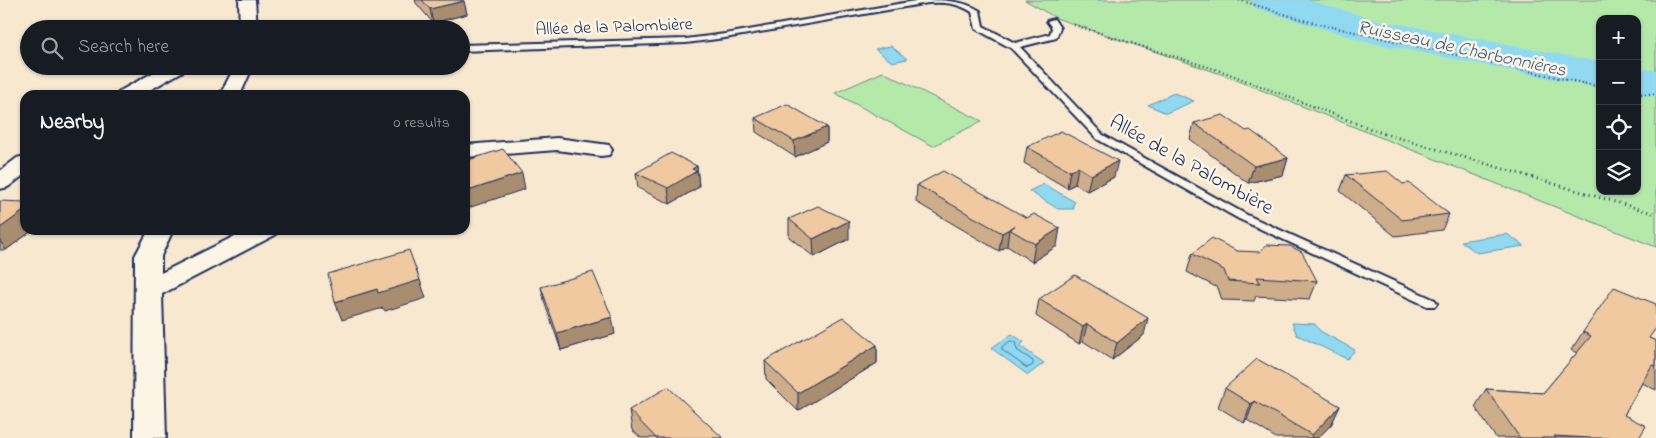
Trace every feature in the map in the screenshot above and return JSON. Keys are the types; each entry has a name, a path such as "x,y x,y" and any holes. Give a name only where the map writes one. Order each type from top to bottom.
{"street":[{"path":"247,0 248,20"},
{"path":"136,90 163,75"},
{"path":"232,90 240,75"},
{"path":"470,151 557,144 601,150"},
{"path":"0,182 20,167"},
{"path":"150,438 148,256 158,235"},
{"path":"148,290 256,235"}],"lane":[{"name":"Allée de la Palombière","path":"470,48 686,41 725,36 928,0 945,0 965,4 976,11 979,27 1014,46 1100,137 1243,217 1431,302"},
{"path":"1014,46 1053,36 1056,28 1051,21"}],"path":[{"path":"1239,0 1310,22 1596,86"},
{"path":"1051,21 1082,27 1224,72 1382,133 1656,214"},
{"path":"1641,94 1656,94"}],"green space":[{"path":"1025,0 1656,0 1656,247 1221,74 1056,18"},
{"path":"883,72 982,121 933,146 835,93"}],"water":[{"path":"891,46 907,59 892,62 875,49"},
{"path":"1174,93 1194,101 1166,113 1148,105"},
{"path":"1044,184 1075,202 1073,205 1074,209 1058,209 1029,191"},
{"path":"1507,234 1524,246 1477,253 1461,241"},
{"path":"1292,323 1315,324 1320,331 1355,350 1347,359 1297,335"},
{"path":"1012,334 1024,342 1020,346 1044,363 1028,375 991,348"}],"building":[{"path":"422,0 463,0 464,1 430,9"},
{"path":"787,104 827,127 794,141 755,118"},
{"path":"1223,115 1246,131 1250,130 1288,158 1254,166 1194,123"},
{"path":"1061,131 1118,161 1091,175 1078,167 1070,171 1027,147"},
{"path":"503,149 522,173 470,190 470,159"},
{"path":"671,153 697,166 692,169 697,171 668,188 636,173"},
{"path":"943,171 1027,218 1034,214 1060,228 1035,244 1009,229 1002,233 917,185"},
{"path":"1387,171 1403,184 1409,183 1449,214 1402,220 1346,175"},
{"path":"0,201 20,202 20,214 0,228"},
{"path":"818,206 849,221 813,239 789,219"},
{"path":"1212,238 1237,251 1260,252 1266,245 1290,246 1302,252 1317,281 1257,277 1260,283 1228,281 1224,270 1192,254"},
{"path":"409,250 420,280 378,293 377,289 335,302 328,274"},
{"path":"593,272 612,317 557,333 541,287"},
{"path":"1075,275 1148,318 1117,343 1087,324 1083,327 1039,299"},
{"path":"1614,287 1656,304 1656,328 1649,338 1656,341 1656,366 1652,365 1624,415 1646,426 1639,438 1554,436 1556,438 1520,438 1486,389 1543,393 1591,336 1583,332"},
{"path":"843,317 877,345 798,393 765,361"},
{"path":"1257,359 1340,406 1312,435 1254,401 1251,404 1225,388"},
{"path":"668,387 723,438 656,438 629,410"}],"waterway":[{"name":"Ruisseau de Charbonnières","path":"1268,0 1367,30 1596,74"},
{"name":"Ruisseau de Charbonnières","path":"1641,82 1656,83"}]}
